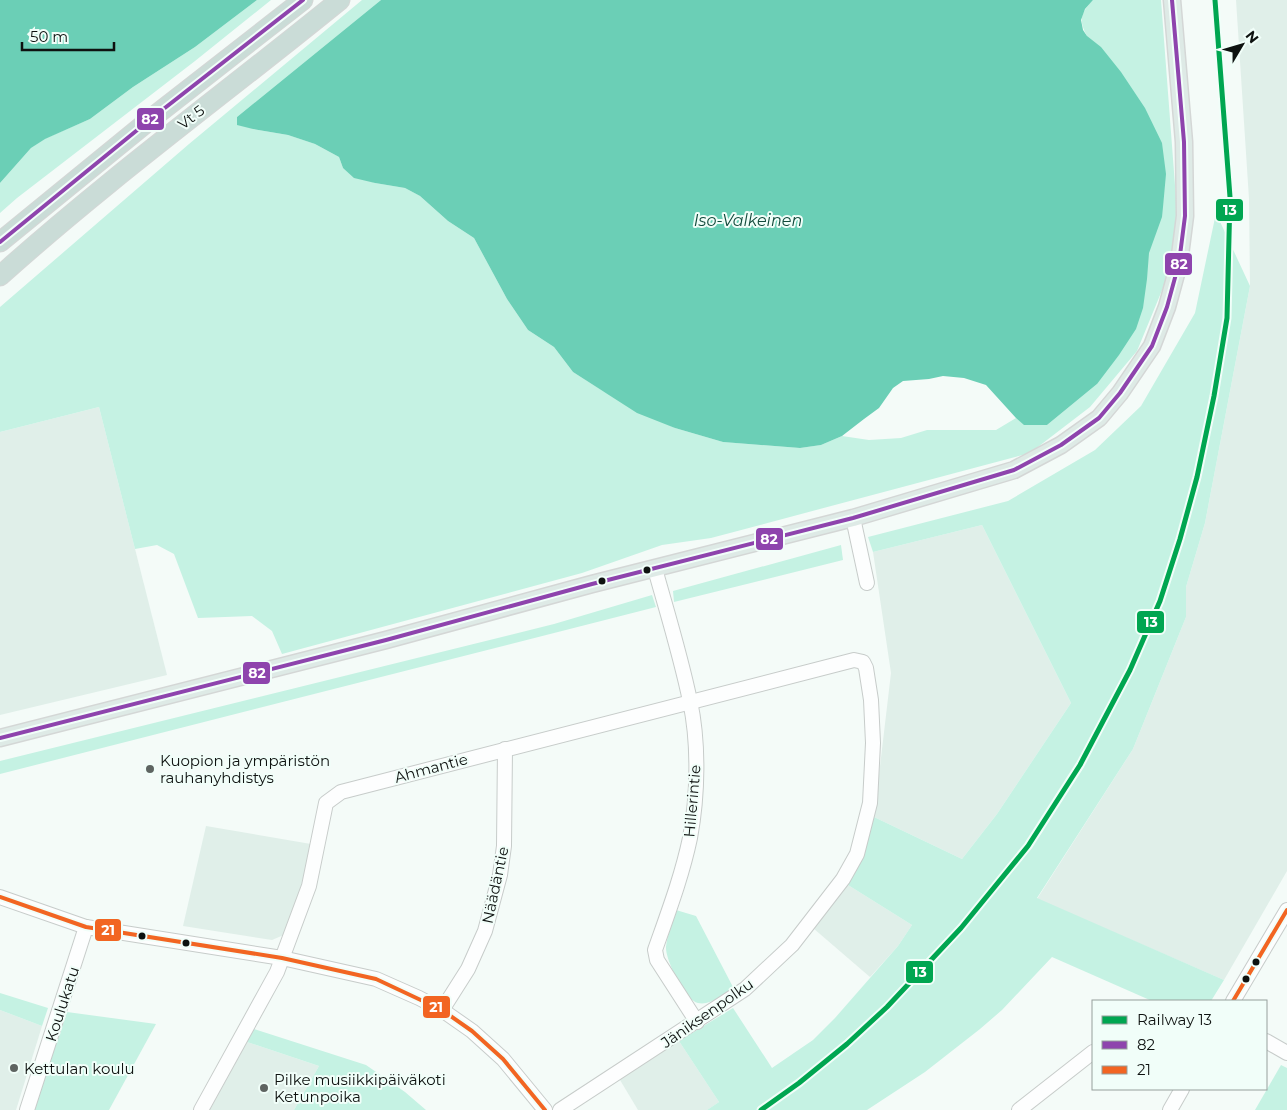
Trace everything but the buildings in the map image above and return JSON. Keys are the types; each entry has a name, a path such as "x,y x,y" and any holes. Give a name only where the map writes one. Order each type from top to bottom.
{"highway":[{"name":"Vt 5","path":"0,242 152,118 303,0"},
{"name":"Vt 5","path":"0,276 33,246 168,136 340,0"}],"main road":[{"path":"0,738 377,642 520,602 853,518 1014,470 1061,445 1098,418 1120,393 1152,346 1167,307 1179,263 1185,216 1184,142 1172,0"}],"street":[{"path":"853,518 867,583"},
{"name":"Hillerintie","path":"655,569 691,702 696,754 695,792 690,837 680,876 655,950 657,960 697,1022"},
{"name":"Ahmantie","path":"201,1110 277,972 309,886 326,803 341,792 854,660 863,662"},
{"name":"Jäniksenpolku","path":"560,1110 745,989 792,945 843,879 857,854 870,803 873,743 871,700 866,668 863,662"},
{"name":"Näädäntie","path":"442,1010 468,969 485,931 500,874 504,846 505,749"},
{"path":"0,897 86,926 282,958 376,979 442,1010 472,1031 503,1059 544,1110"},
{"path":"1234,1000 1287,910"},
{"name":"Koulukatu","path":"27,1110 86,926"},
{"path":"1267,1042 1287,1053"},
{"path":"1019,1110 1092,1053"},
{"path":"1170,1110 1181,1090"}],"shaded area":[{"path":"257,0 271,0 0,213 0,183 31,148 44,139 90,119 133,87 195,47"},
{"path":"362,0 381,0 237,117 253,129 288,135 315,144 339,157 343,168 375,183 405,188 420,196 448,221 474,238 507,299 528,330 554,347 573,372 603,391 675,428 723,442 800,448 821,445 842,436 869,440 901,438 927,430 996,430 1016,418 1025,425 1047,425 1097,384 1087,36 1082,25 1083,13 1093,0 1161,0 1178,225 1165,283 1137,351 1090,407 1030,453 711,538 662,545 582,573 282,654 272,631 252,616 198,618 174,554 157,545 135,549 99,407 0,432 0,307 189,144"},
{"path":"1236,0 1287,0 1287,871 1224,980 1037,899 1133,749 1186,617 1186,587 1205,523 1250,286 1249,199"},
{"path":"1216,213 1250,286 1205,523 1186,587 1186,617 1133,749 1037,898 1224,980 1212,1000 1150,1000 1052,957 1002,1010 980,1029 925,1072 867,1110 707,1110 719,1102 679,1041 733,1008 772,1068 813,1040 835,1018 898,946 912,925 848,885 864,852 874,817 962,859 997,814 1071,703 982,525 873,552 868,537 1008,501 1095,450 1141,406 1195,313"},
{"path":"99,407 167,675 0,715 0,432"},
{"path":"982,525 1071,703 997,814 962,859 874,817 891,673 873,552"},
{"path":"841,545 843,560 674,602 673,591"},
{"path":"652,595 656,607 0,774 0,761 554,624"},
{"path":"206,826 311,844 303,879 286,934 272,940 183,926"},
{"path":"848,885 912,925 898,946 870,977 813,928"},
{"path":"676,910 696,916 734,989 707,1003 693,1001 682,988 669,961 666,947"},
{"path":"0,993 48,1008 42,1026 0,1010"},
{"name":"Kettulan koulu","path":"0,1010 42,1026 16,1110 0,1110"},
{"path":"67,1012 156,1024 109,1110 34,1110"},
{"path":"254,1029 366,1065 405,1092 426,1110 294,1110 319,1066 247,1042"},
{"path":"679,1041 719,1102 707,1110 638,1110 620,1080"},
{"name":"Pilke musiikkipäiväkoti Ketunpoika","path":"247,1042 319,1066 294,1110 210,1110"},
{"path":"1281,1065 1287,1068 1287,1110 1255,1110"}],"water":[{"path":"0,0 257,0 195,47 133,87 90,119 45,139 31,148 0,183"},
{"name":"Iso-Valkeinen","path":"381,0 1093,0 1085,9 1081,20 1083,30 1087,36 1101,47 1121,72 1145,108 1162,143 1166,174 1162,217 1149,253 1143,308 1136,329 1097,384 1047,425 1024,425 986,385 964,378 943,376 903,381 893,388 879,408 842,436 821,445 800,448 723,442 675,428 637,413 573,372 554,347 528,330 507,299 474,238 448,221 420,196 405,188 354,178 343,168 339,157 315,144 288,135 237,125 237,117"}],"rail line":[{"name":"13","path":"761,1110 799,1083 847,1044 887,1007 961,928 1028,846 1080,765 1130,670 1160,601 1197,477 1214,396 1227,318 1230,197 1215,0"}],"transit line":[{"name":"82","path":"0,242 152,118 303,0"},
{"name":"82","path":"0,738 386,640 592,584 853,518 1014,470 1061,445 1099,418 1120,393 1152,346 1167,307 1179,263 1185,216 1184,142 1172,0"},
{"name":"21","path":"0,897 86,927 282,958 376,979 442,1010 472,1031 503,1059 545,1110"},
{"name":"21","path":"1234,1000 1287,910"}],"place":[{"name":"Kuopion ja ympäristön rauhanyhdistys","path":"150,769"},
{"name":"Kettulan koulu","path":"14,1068"},
{"name":"Pilke musiikkipäiväkoti Ketunpoika","path":"264,1088"}]}
